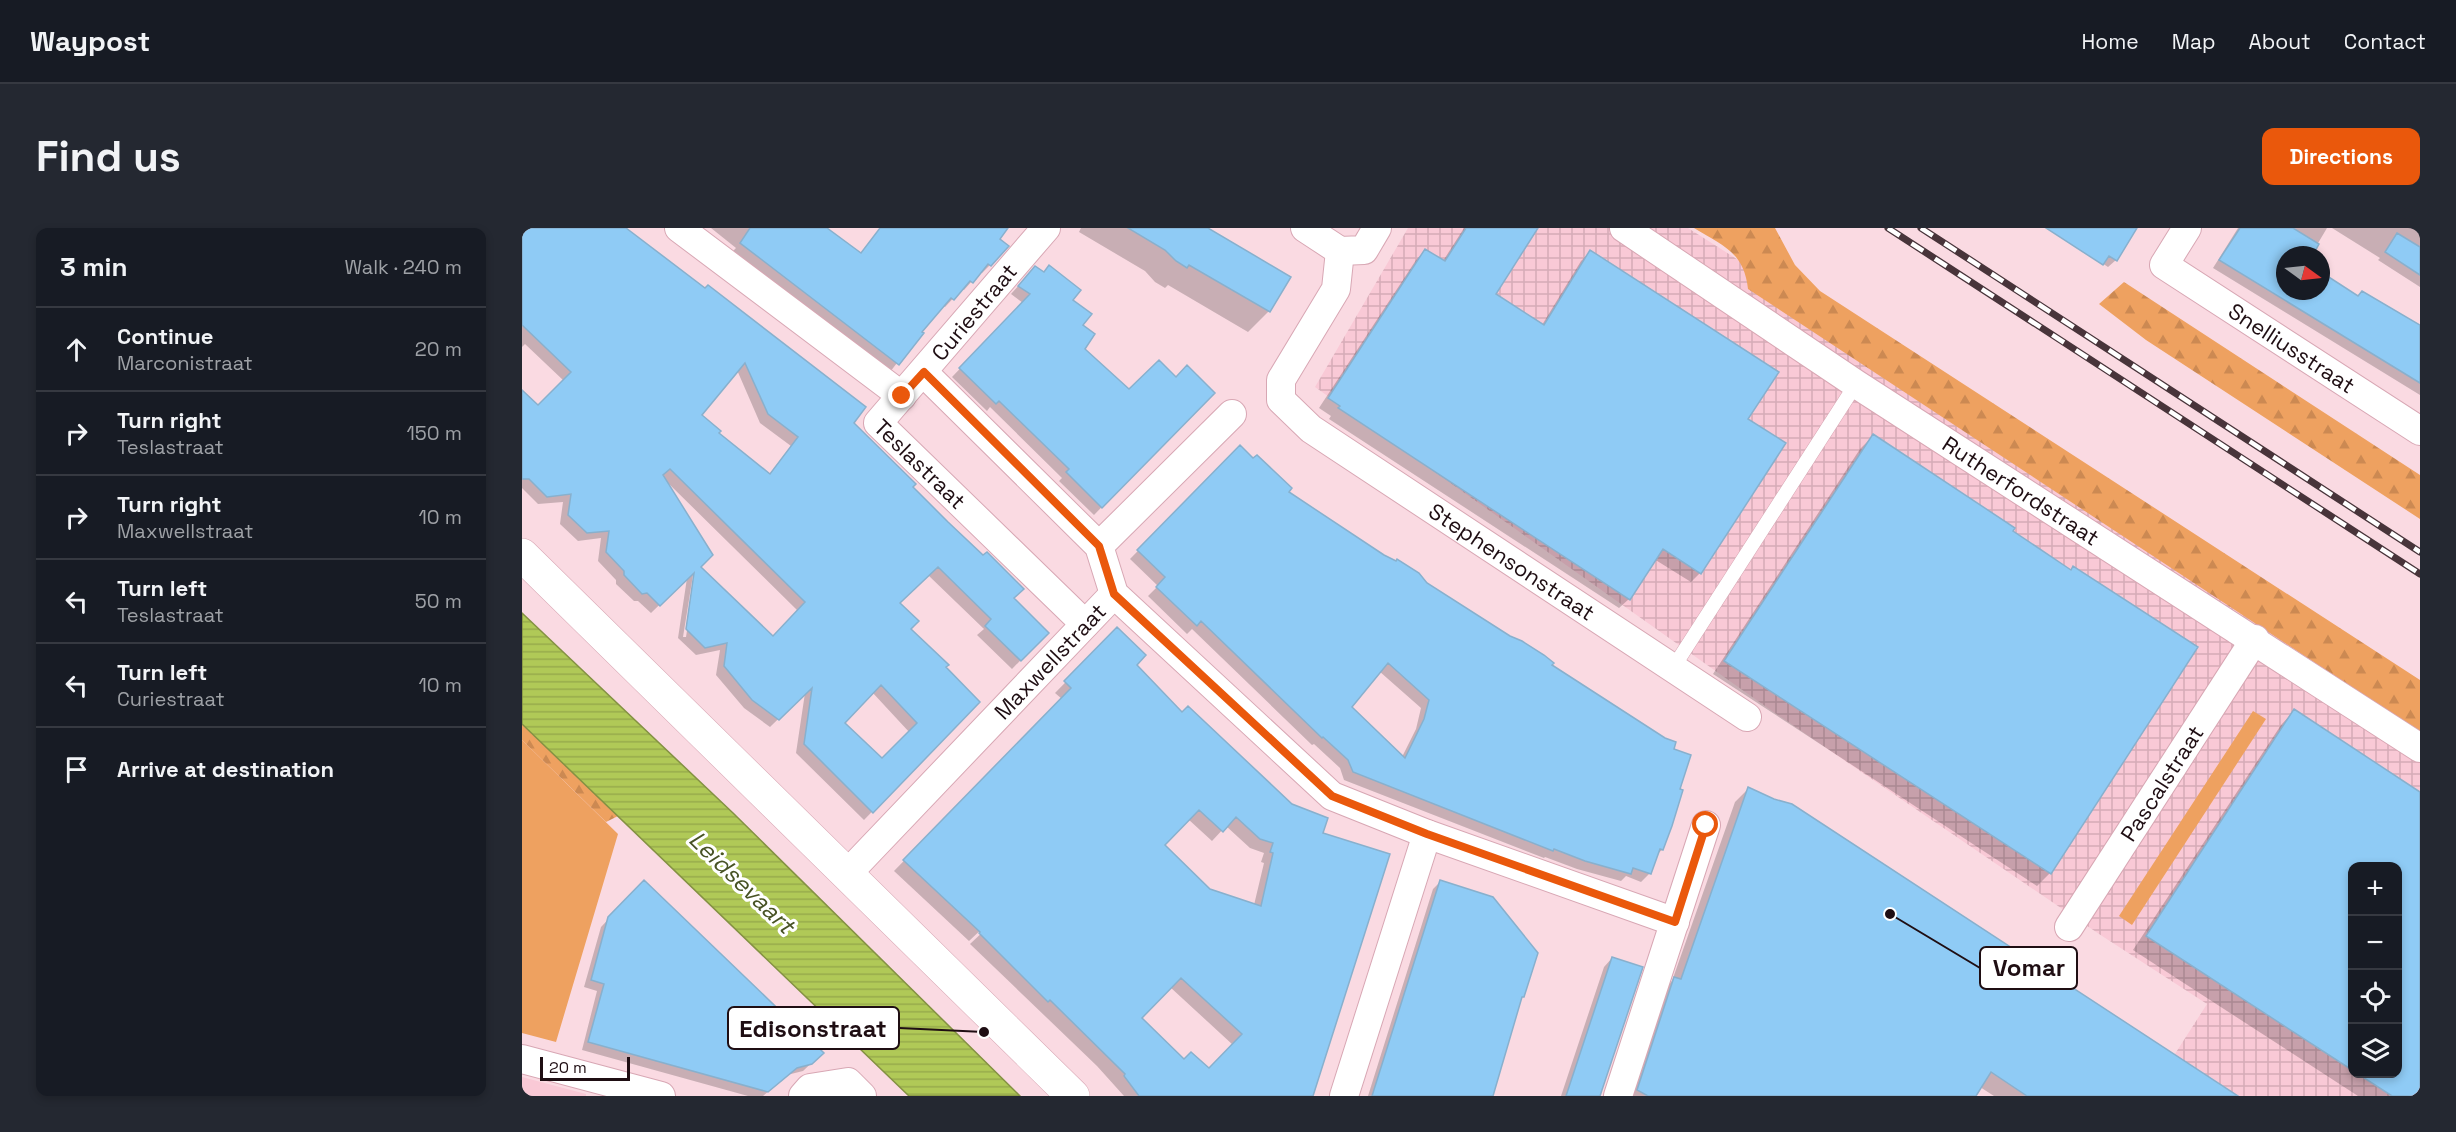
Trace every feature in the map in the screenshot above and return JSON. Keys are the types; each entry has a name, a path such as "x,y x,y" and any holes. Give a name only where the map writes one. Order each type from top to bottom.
{"main road":[{"path":"522,555 1072,1096"}],"street":[{"name":"Teslastraat","path":"679,228 902,396 878,423 1085,624"},
{"name":"Curiestraat","path":"902,396 1046,228"},
{"path":"1305,228 1340,250 1364,250 1377,228"},
{"name":"Rutherfordstraat","path":"1624,228 1856,384 2420,748"},
{"name":"Snelliusstraat","path":"2187,228 2164,266 2420,431"},
{"name":"Stephensonstraat","path":"1340,250 1336,289 1281,380 1281,400 1311,429 1747,717"},
{"path":"924,372 1099,546 1232,414"},
{"name":"Maxwellstraat","path":"847,874 1114,594 1099,546"},
{"path":"1114,594 1332,796 1427,834 1675,922"},
{"name":"Pascalstraat","path":"2069,927 2254,639"},
{"path":"1622,1094 1706,825"},
{"path":"1344,1096 1427,834"},
{"path":"522,1059 661,1096"},
{"path":"803,1096 810,1088 848,1082 862,1096"}],"lane":[{"path":"1673,668 1856,384"}],"shaded area":[{"path":"1408,228 1688,228 2420,693 2420,1096 2148,1096 2207,1004 2099,934 1772,711 1315,387"},
{"path":"522,1077 586,1094 586,1096 522,1096"}],"green space":[{"path":"1694,228 1775,228 1795,265 1820,291 2420,680 2420,732 1748,289 1746,276 1737,258 1723,245"},
{"path":"2124,282 2420,475 2420,519 2146,340 2099,304"},
{"path":"2253,711 2266,719 2132,925 2119,916"},
{"path":"522,724 618,816 606,822 522,740"},
{"path":"522,740 618,834 556,1042 522,1033"}],"water":[{"name":"Leidsevaart","path":"522,613 733,813 1020,1096 909,1096 522,724"}],"building":[{"path":"522,228 626,228 705,288 708,285 866,407 854,423 916,484 913,487 948,522 983,555 987,552 1024,589 1014,598 1049,633 1021,661 985,626 991,619 938,567 900,603 919,621 911,629 949,665 946,667 980,702 873,813 804,744 812,688 779,720 752,700 724,666 727,643 705,648 686,629 694,573 660,606 647,593 642,594 606,552 609,531 587,533 568,515 571,494 547,497 529,479 522,479 522,390 538,405 571,372 522,325","holes":["745,363 768,414 798,437 770,474 719,433 721,431 702,415","670,469 805,602 773,636 701,567 713,555 663,475","881,685 917,723 882,758 845,723"]},
{"path":"750,228 827,228 861,253 880,228 1008,228 1000,239 1009,246 991,266 988,264 973,283 970,281 954,300 951,298 922,332 924,333 899,365 740,243"},
{"path":"1128,228 1208,228 1291,277 1270,312 1189,265 1187,268 1165,250"},
{"path":"1466,228 1538,228 1496,294 1544,325 1590,250 1779,372 1748,419 1786,443 1701,574 1663,549 1630,600 1338,408 1340,406 1328,398 1425,249 1445,261"},
{"path":"2046,228 2137,228 2117,261 2109,256 2103,265"},
{"path":"2240,228 2293,228 2319,244 2318,246 2276,246 2276,295 2219,260"},
{"path":"2397,233 2420,247 2420,275 2385,252"},
{"path":"1049,265 1081,290 1073,300 1092,314 1083,325 1095,334 1085,349 1129,389 1159,360 1176,377 1187,365 1215,393 1102,508 1066,472 1069,469 999,401 996,404 959,368 1030,294 1018,286 1035,266 1044,272"},
{"path":"2330,278 2358,296 2362,291 2420,325 2420,383 2284,300 2330,300"},
{"path":"1873,434 2015,528 2013,531 2071,570 2073,566 2198,647 2051,874 1724,661"},
{"path":"1240,445 1253,458 1257,455 1292,488 1289,492 1384,555 1396,561 1397,559 1419,573 1427,583 1544,655 1554,663 1552,665 1665,738 1676,742 1674,749 1691,755 1680,789 1683,790 1672,826 1651,874 1633,868 1631,874 1585,861 1554,849 1553,851 1353,772 1348,760 1322,738 1201,621 1197,626 1156,587 1165,577 1137,550","holes":["1388,663 1429,700 1424,719 1405,758 1352,707"]},
{"path":"1117,627 1146,655 1137,665 1182,712 1188,706 1292,804 1328,818 1323,833 1390,854 1313,1096 1139,1096 1124,1076 1125,1074 903,860 1071,688 1064,681","holes":["1199,810 1223,832 1236,817 1260,839 1273,843 1270,852 1273,853 1261,906 1210,889 1165,845","1181,978 1242,1034 1209,1068 1191,1052 1184,1059 1142,1018"]},
{"path":"2294,709 2420,792 2420,1096 2392,1096 2364,1078 2402,1078 2402,862 2348,862 2348,1067 2146,936"},
{"path":"1748,787 1774,799 1792,804 2238,1096 2027,1096 1991,1072 1976,1096 1648,1096 1637,1090 1674,977 1681,979"},
{"path":"644,880 824,1053 812,1064 797,1068 768,1092 588,1042 604,984 591,980 608,917"},
{"path":"1440,880 1493,897 1538,953 1524,997 1522,997 1493,1096 1372,1096"},
{"path":"1612,957 1643,967 1600,1096 1566,1096"}],"railway":[{"path":"1888,228 2420,574"},
{"path":"1921,228 2420,552"}],"place":[{"name":"Vomar","path":"1890,914"},
{"name":"Edisonstraat","path":"984,1032"}],"route":[{"path":"902,396 924,372 1099,546 1114,594 1332,796 1427,834 1675,922 1706,825"}]}
